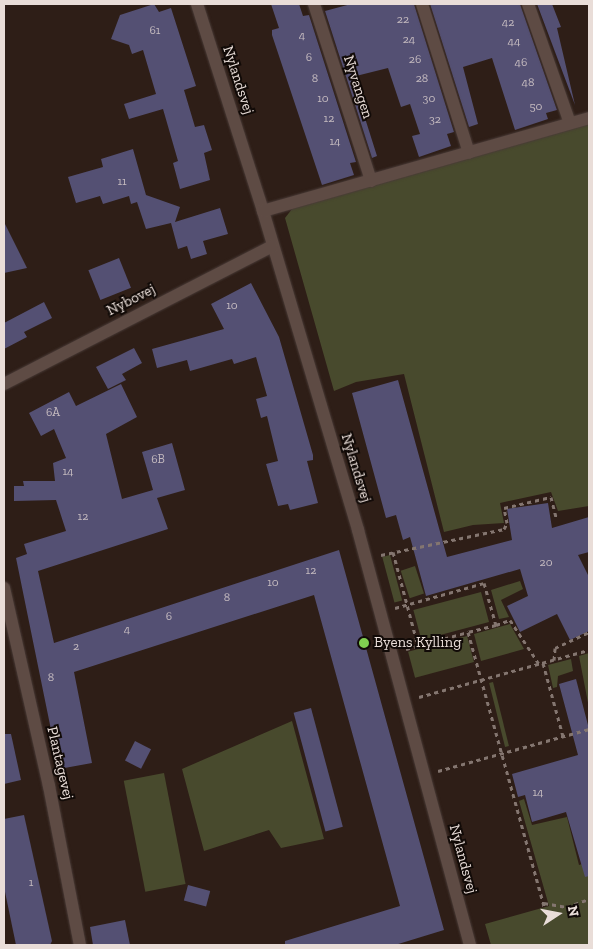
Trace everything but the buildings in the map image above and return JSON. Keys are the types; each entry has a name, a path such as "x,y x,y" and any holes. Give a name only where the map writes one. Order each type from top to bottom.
{"street":[{"name":"Nylandsvej","path":"196,4 263,210 365,558 470,945"},
{"name":"Nyvangen","path":"314,4 372,181"},
{"path":"422,4 469,153"},
{"path":"528,4 570,123"},
{"path":"263,210 372,181 589,118"},
{"name":"Nybovej","path":"4,384 272,246"},
{"name":"Plantagevej","path":"4,588 49,786 80,945"}],"path":[{"path":"365,558 504,529 507,523 504,508 551,497 556,517"},
{"path":"393,552 418,646"},
{"path":"380,613 484,583 496,625"},
{"path":"391,654 510,620 541,663 563,736"},
{"path":"468,632 545,909"},
{"path":"554,660 555,648 589,632"},
{"path":"404,701 589,650"},
{"path":"424,774 589,729"},
{"path":"544,903 567,907 589,899"}],"green space":[{"path":"589,122 589,506 558,511 551,492 500,503 504,523 473,525 444,532 404,374 356,382 334,391 285,218 292,209"},
{"path":"390,555 402,600 394,602 382,557"},
{"path":"415,566 424,594 410,598 401,571"},
{"path":"520,581 523,589 501,600 509,617 499,619 491,590"},
{"path":"481,592 489,622 421,640 413,610"},
{"path":"510,624 524,649 481,661 474,634"},
{"path":"467,636 474,662 415,678 408,652"},
{"path":"589,653 589,708 579,656"},
{"path":"571,659 573,671 558,676 557,687 553,688 548,665"},
{"path":"493,682 509,746 505,747 489,683"},
{"path":"292,721 324,839 281,848 269,830 204,851 182,769"},
{"path":"164,773 186,884 145,892 124,781"},
{"path":"524,799 532,825 567,817 579,865 589,862 589,945 491,945 485,924 549,906 519,801"}],"place":[{"name":"Byens Kylling","path":"364,643"}]}
